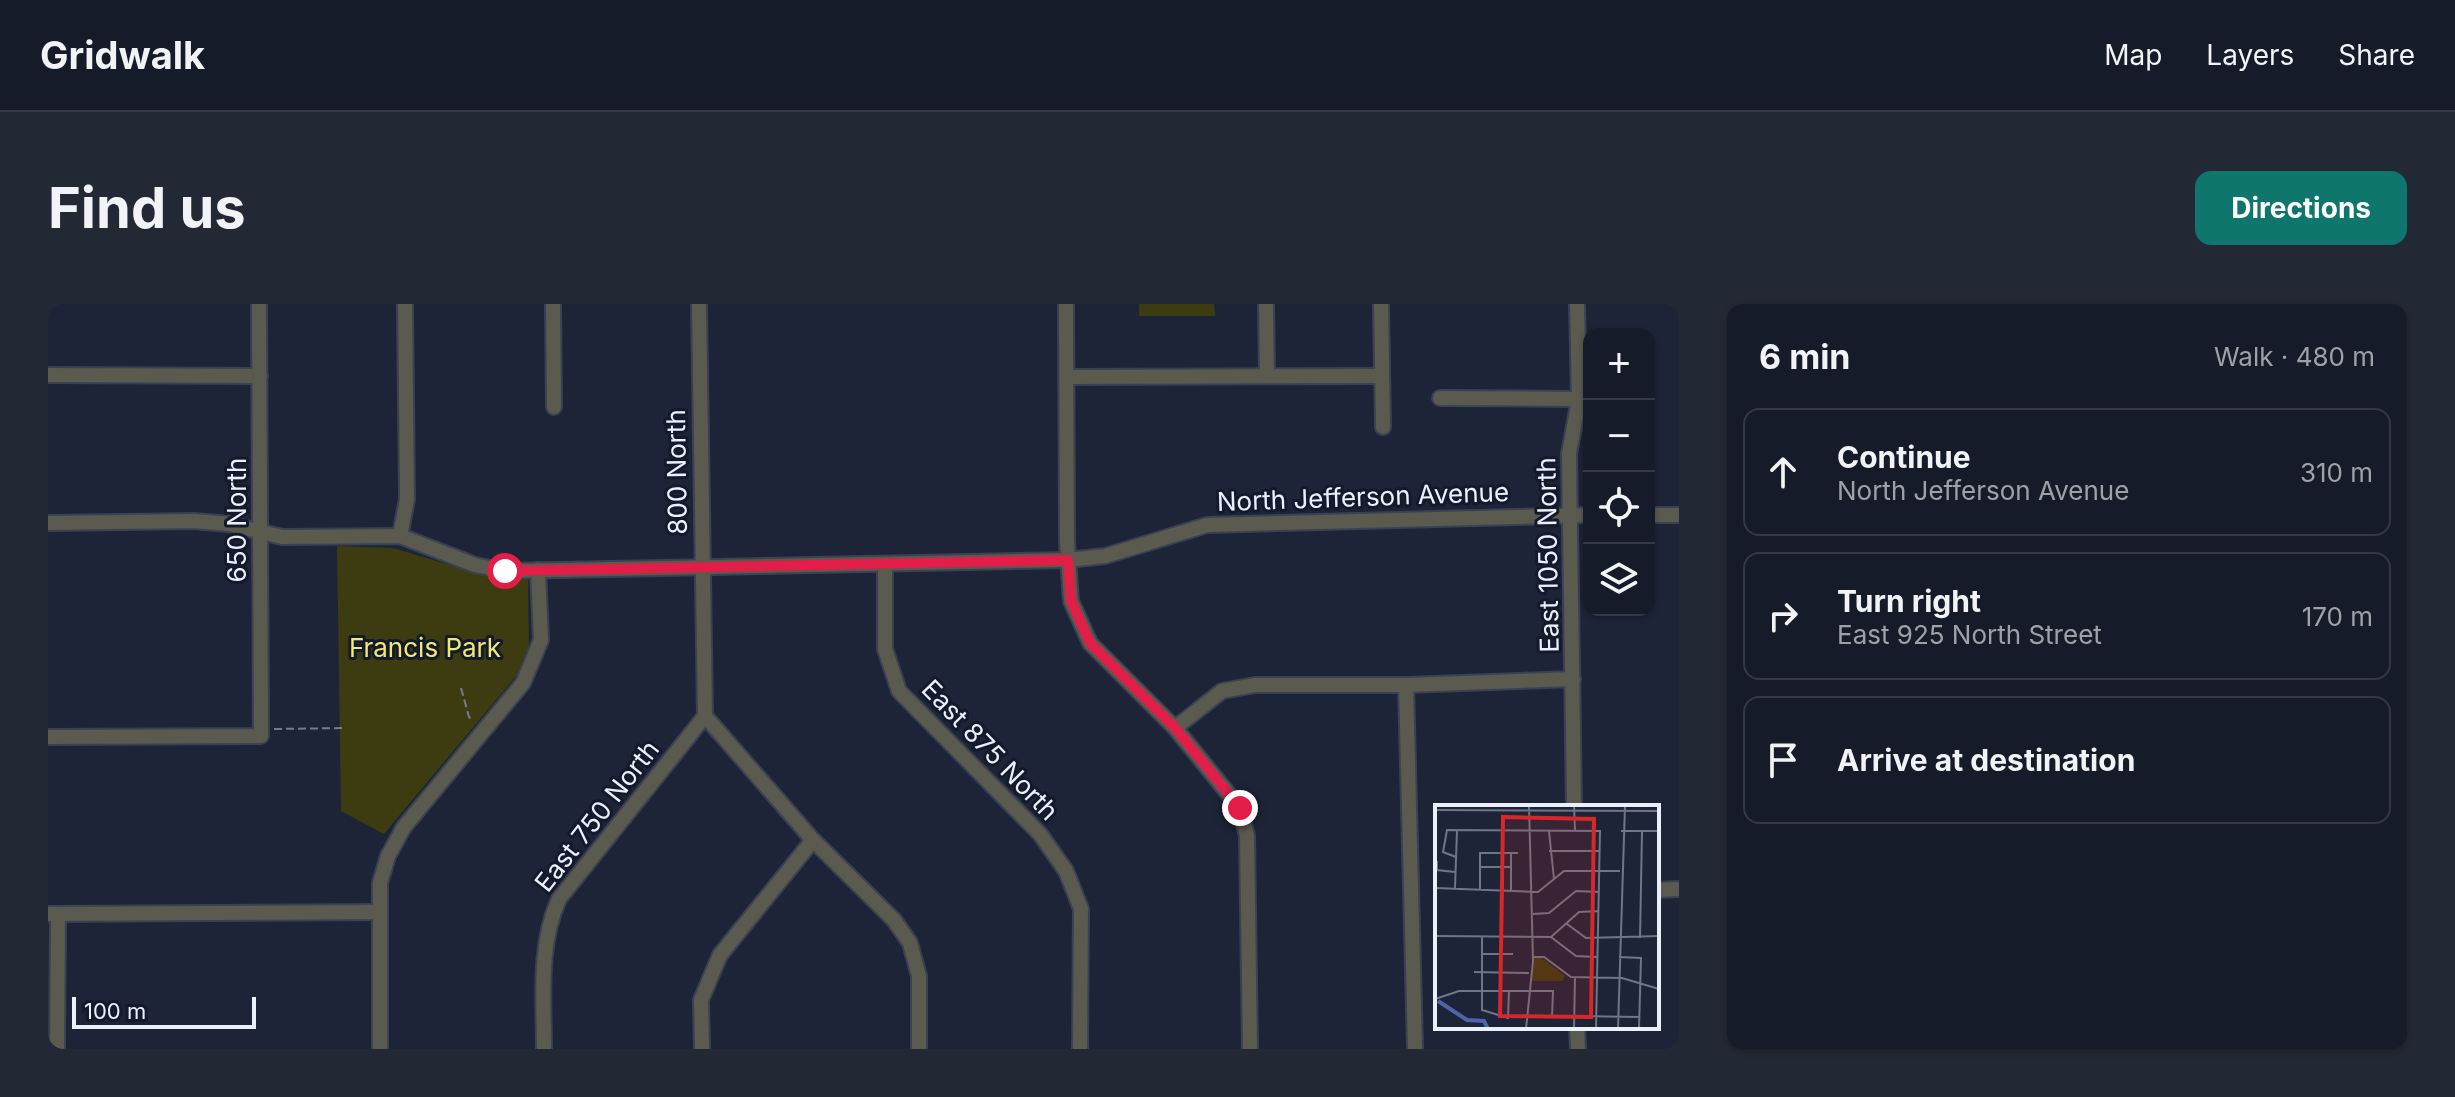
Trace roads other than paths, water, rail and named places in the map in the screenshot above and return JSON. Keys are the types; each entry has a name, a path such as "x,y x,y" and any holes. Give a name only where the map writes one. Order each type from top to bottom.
{"street":[{"name":"650 North","path":"48,737 262,733 259,304"},
{"path":"400,536 407,499 405,304"},
{"path":"553,304 554,407"},
{"name":"800 North","path":"699,304 705,716"},
{"path":"1066,304 1071,601 1090,643 1175,728 1240,808 1247,836 1250,1049"},
{"path":"1266,304 1267,375"},
{"path":"1381,304 1383,427"},
{"name":"East 1050 North","path":"1574,805 1569,454 1579,399 1577,304"},
{"path":"48,375 260,376"},
{"path":"1067,377 1382,376"},
{"path":"1440,398 1579,399"},
{"name":"North Jefferson Avenue","path":"48,523 194,521 282,537 400,536 475,565 505,571 1068,560 1105,556 1207,525 1583,515"},
{"path":"1655,515 1679,515"},
{"name":"East 875 North","path":"885,564 885,649 899,691 1040,834 1066,871 1081,909 1080,1049"},
{"path":"380,1049 380,883 388,856 404,827 523,683 541,640 538,570"},
{"path":"1175,728 1222,691 1255,685 1406,685 1573,679"},
{"path":"1406,685 1415,1049"},
{"path":"705,716 813,840 894,920 910,943 919,976 919,1049"},
{"name":"East 750 North","path":"544,1049 545,950 548,922 559,899 705,716"},
{"path":"702,1049 701,1000 720,955 813,840"},
{"path":"1659,890 1679,889"},
{"path":"57,1049 53,914 380,912"},
{"path":"1577,1029 1578,1049"}],"park label":[{"name":"Francis Park","path":"425,648"}]}
